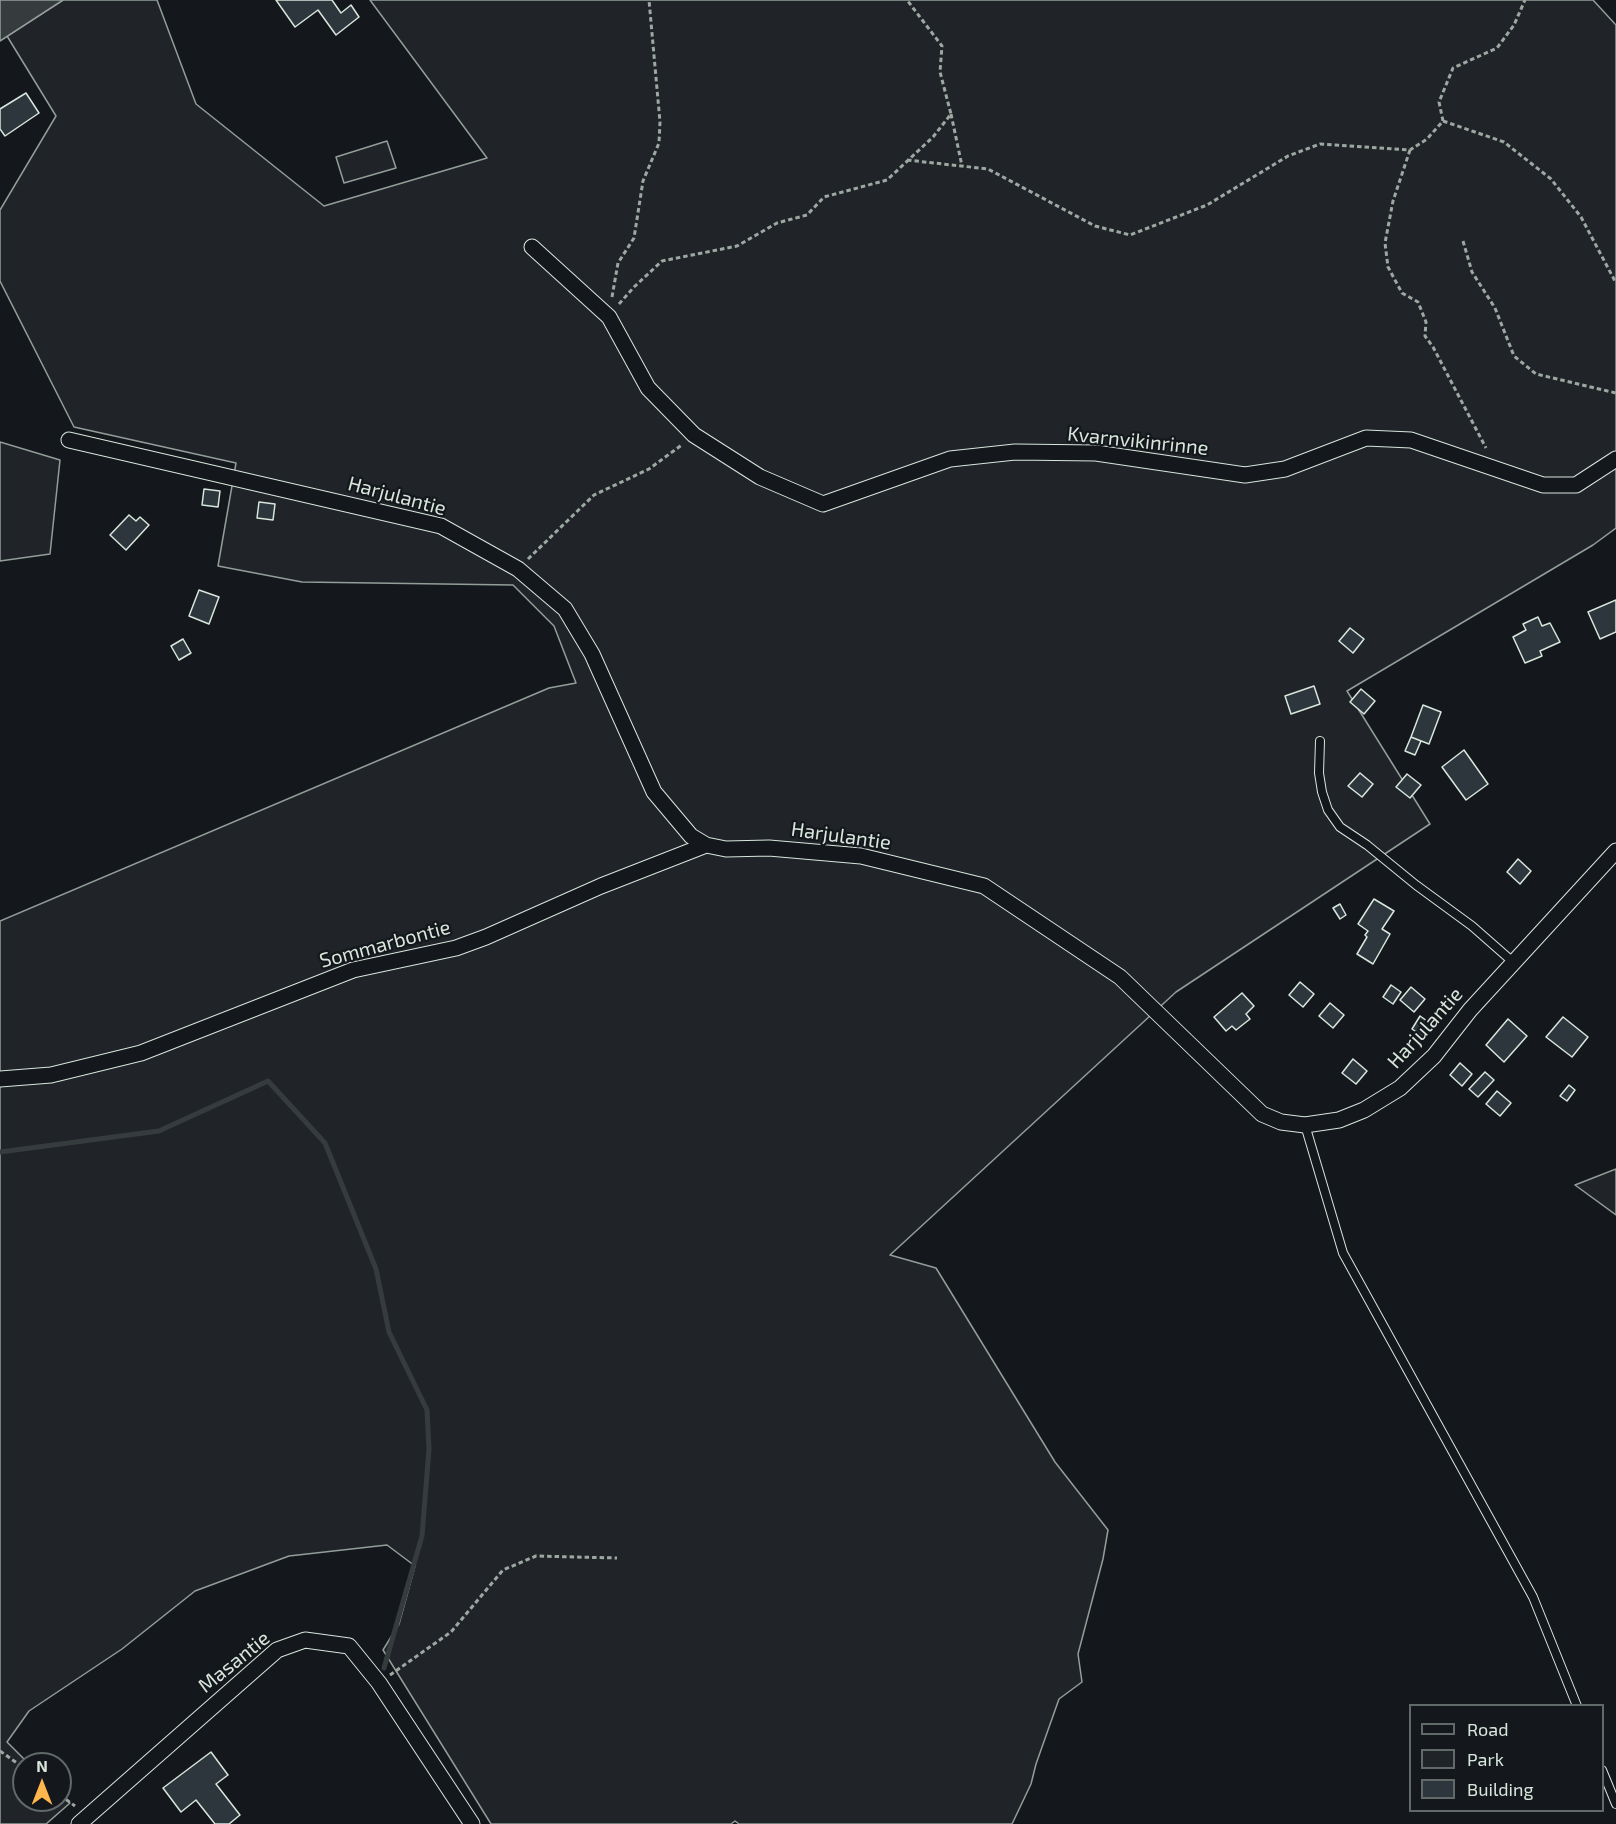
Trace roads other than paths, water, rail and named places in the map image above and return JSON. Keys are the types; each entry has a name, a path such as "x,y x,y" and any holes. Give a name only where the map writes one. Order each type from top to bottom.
{"street":[{"name":"Kvarnvikinrinne","path":"532,247 609,317 648,388 694,435 760,477 823,504 950,459 1015,452 1096,453 1245,475 1285,469 1366,438 1411,440 1543,485 1576,485 1616,459"},
{"name":"Harjulantie","path":"69,440 441,526 518,569 565,609 592,654 654,792 691,836 706,845 726,849 769,848 861,856 984,886 1120,977 1262,1114 1281,1122 1305,1125 1339,1120 1364,1110 1400,1088 1434,1056 1470,1010 1616,851"},
{"name":"Sommarbontie","path":"0,1079 51,1075 141,1053 353,970 456,948 486,937 601,886 706,845"},
{"name":"Masantie","path":"79,1824 277,1650 305,1640 349,1646 379,1683 472,1824"}],"lane":[{"path":"1320,741 1319,773 1322,792 1328,810 1340,827 1367,845 1472,926 1513,962"},
{"path":"1305,1125 1343,1253 1533,1597 1576,1704"},
{"path":"1604,1775 1616,1804"}],"waterway":[{"path":"0,1152 159,1131 268,1081 325,1143 376,1269 389,1332 427,1410 429,1449 422,1536 384,1668"}]}
